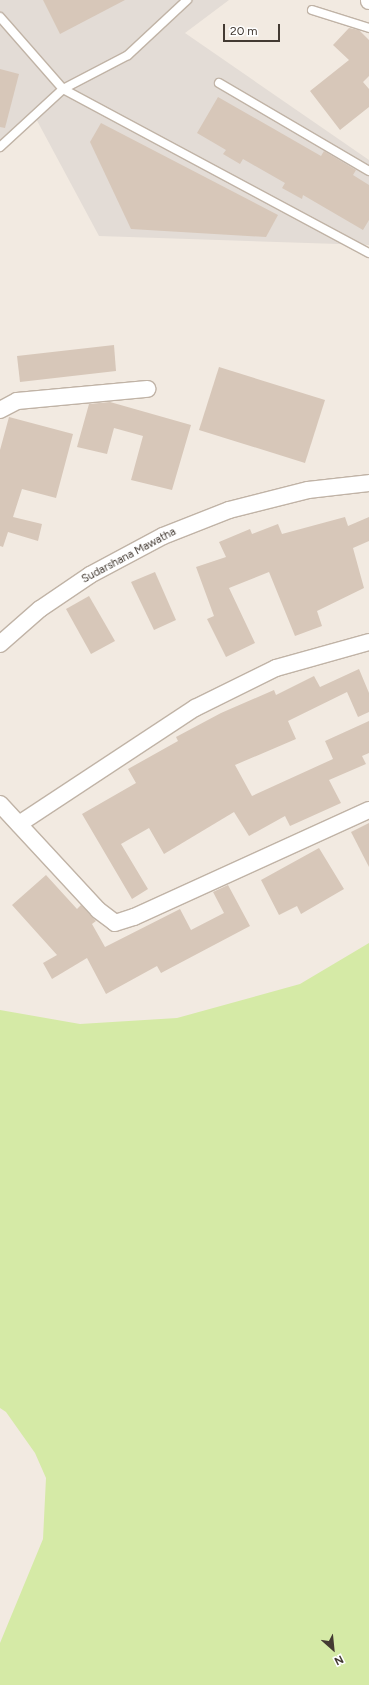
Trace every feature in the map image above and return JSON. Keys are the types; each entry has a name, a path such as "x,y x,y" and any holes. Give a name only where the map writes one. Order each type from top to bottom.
{"street":[{"path":"0,410 17,401 146,389"},
{"name":"Sudarshana Mawatha","path":"0,644 40,609 90,575 163,536 229,510 308,490 369,483"},
{"path":"19,824 195,708 276,668 369,642"},
{"path":"0,804 98,910 115,923 134,917 369,810"}],"lane":[{"path":"0,146 63,89 128,55 187,0"},
{"path":"312,10 369,28"},
{"path":"0,17 63,89 369,253"},
{"path":"219,84 369,171"}],"shaded area":[{"path":"0,0 229,0 185,33 369,160 369,245 99,236 34,115 0,149"}],"green space":[{"path":"369,943 369,1685 0,1685 0,1643 43,1539 46,1478 35,1453 6,1412 0,1408 0,1010 80,1024 177,1018 300,984"}],"building":[{"path":"43,0 125,0 60,34"},
{"path":"349,28 359,30 369,40 369,76 363,82 369,89 369,107 340,130 310,91 349,60 333,45"},
{"path":"0,69 19,74 5,128 0,127"},
{"path":"218,97 321,156 324,151 356,170 353,175 369,185 369,220 363,230 303,195 302,199 282,188 285,183 243,159 240,164 223,154 226,150 197,133"},
{"path":"101,123 278,215 266,237 131,229 90,142"},
{"path":"114,345 116,371 20,382 17,356"},
{"path":"219,367 325,400 305,463 199,430"},
{"path":"110,402 191,425 172,490 131,480 143,436 114,428 107,454 77,447 89,404"},
{"path":"9,417 73,434 56,498 22,489 13,517 42,524 38,541 8,532 3,547 0,546 0,450"},
{"path":"345,517 348,526 369,517 369,541 353,548 364,588 317,611 322,626 295,636 269,572 229,588 255,643 226,657 207,619 214,616 196,567 226,557 219,542 250,529 252,534 278,524 282,534"},
{"path":"155,572 176,620 154,630 131,582"},
{"path":"89,596 115,641 91,654 66,609"},
{"path":"359,669 369,693 369,712 358,717 347,692 288,721 296,739 235,765 252,796 333,759 325,741 369,721 369,753 362,756 366,764 329,780 341,803 290,826 285,816 249,836 234,812 164,854 149,828 121,844 148,889 132,899 82,814 136,783 128,769 178,741 176,737 221,713 274,690 276,695 314,676 320,687"},
{"path":"369,823 369,867 351,832"},
{"path":"319,848 344,889 301,914 297,906 279,915 261,880"},
{"path":"46,875 77,909 81,905 96,921 92,924 105,947 180,909 191,930 224,913 213,892 228,885 250,926 161,973 157,966 106,994 87,958 52,979 43,963 57,955 12,905"}]}
